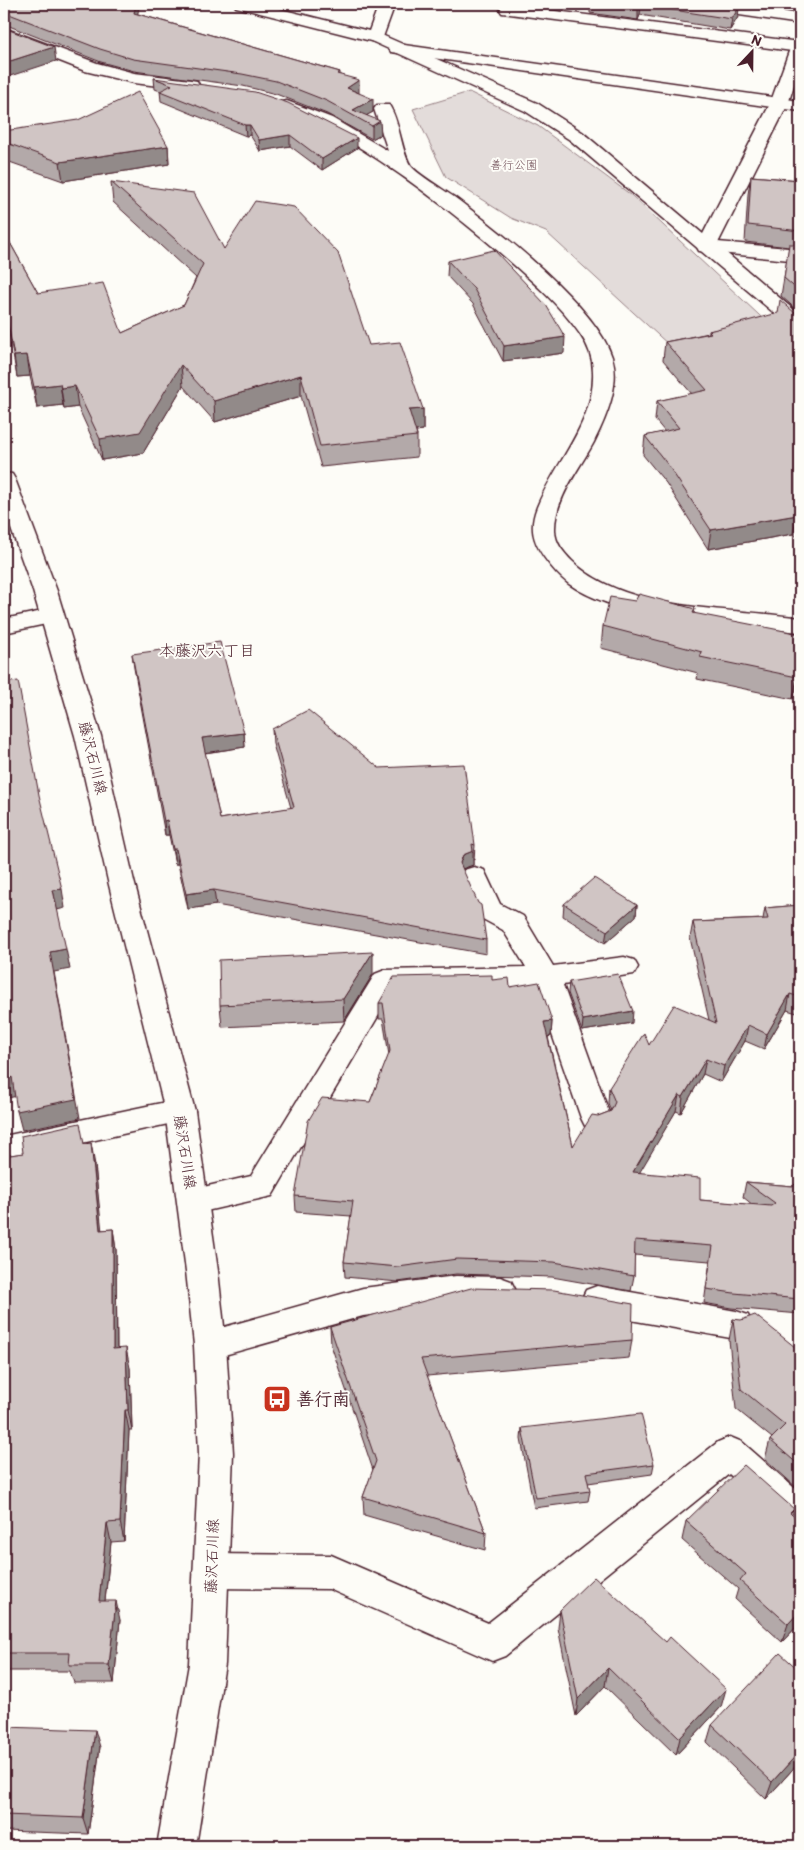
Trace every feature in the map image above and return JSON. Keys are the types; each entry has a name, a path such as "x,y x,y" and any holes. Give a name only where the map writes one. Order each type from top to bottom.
{"street":[{"path":"242,4 375,37 397,48 469,77 531,107 576,136 800,325"},
{"path":"375,37 387,4"},
{"path":"698,4 800,18"},
{"path":"508,10 799,45 779,104 706,247"},
{"path":"4,32 91,67 134,78 211,88"},
{"path":"397,48 800,106"},
{"path":"267,99 301,110 349,134 404,171 487,232 546,284 582,321 602,357 602,393 588,432 546,508 544,536 558,561 584,584 615,597 670,610 800,625"},
{"path":"383,109 404,171"},
{"path":"706,247 800,255"},
{"name":"藤沢石川線","path":"4,479 52,616 88,736 121,881 180,1111 193,1201 210,1345 216,1453 207,1664 177,1846"},
{"path":"4,626 52,616"},
{"path":"474,877 489,910 513,924 546,977 596,1118"},
{"path":"193,1201 260,1187 385,981 546,977 624,967"},
{"path":"4,1148 180,1111"},
{"path":"210,1345 363,1302 456,1290 532,1292"},
{"path":"571,1296 736,1325"},
{"path":"211,1571 331,1572 492,1643 730,1452 800,1515"}],"green space":[{"name":"善行公園","path":"469,92 538,126 631,195 775,330 671,347 546,232 511,218 446,177 413,109"}],"building":[{"path":"4,4 136,4 134,13 340,72 337,74 359,80 347,88 373,99 353,110 380,121 372,126 327,101 276,81 242,74 133,59 100,49 4,12"},
{"path":"593,4 719,4 739,7 732,19 641,5 638,9"},
{"path":"4,28 54,47 4,63"},
{"path":"154,78 255,92 288,103 357,138 322,159 290,135 259,140 250,125 245,125 160,91 172,85"},
{"path":"138,92 168,146 60,162 4,142 4,131 78,120"},
{"path":"751,176 800,180 800,231 748,225"},
{"path":"111,182 194,193 224,249 255,201 294,207 338,253 369,345 400,342 423,409 409,410 417,436 320,446 301,375 214,401 181,365 140,432 100,439 75,386 61,388 60,384 34,387 27,355 14,356 4,302 4,232 38,293 103,283 122,333 184,305 203,264"},
{"path":"789,244 800,244 800,292 784,278"},
{"path":"494,250 546,305 565,337 504,346 474,289 448,261"},
{"path":"780,300 795,313 800,314 800,518 797,515 711,530 668,465 645,436 679,428 657,401 707,390 665,342 711,333 709,331 778,313"},
{"path":"639,594 695,609 693,613 800,634 800,666 797,677 700,657 702,652 603,626 610,597 635,601"},
{"path":"220,642 244,733 202,738 220,819 294,807 272,729 308,710 379,768 464,764 475,845 472,844 473,851 463,855 460,863 478,903 481,905 486,940 214,890 186,894 176,849 173,849 167,820 164,821 132,654"},
{"path":"18,681 39,795 62,889 53,890 66,949 50,952 76,1099 17,1111 12,1077 4,1079 4,683"},
{"path":"594,878 637,905 607,931 564,904"},
{"path":"800,905 800,997 790,994 767,1034 748,1025 724,1066 706,1059 683,1097 679,1095 633,1172 700,1178 700,1200 771,1206 775,1203 746,1182 793,1186 800,1179 800,1299 706,1289 713,1246 635,1240 634,1276 554,1262 457,1259 398,1267 344,1262 353,1201 295,1196 308,1121 322,1098 370,1102 390,1051 383,1003 379,1003 394,977 492,975 492,980 509,978 510,987 539,982 552,1021 544,1022 573,1146 592,1115 598,1116 611,1111 615,1102 609,1088 644,1033 649,1045 674,1005 716,1023 693,922 768,919 765,908"},
{"path":"373,952 343,999 220,1005 219,960"},
{"path":"618,974 633,1011 583,1020 569,982"},
{"path":"80,1123 84,1144 91,1143 100,1230 113,1229 113,1349 126,1348 128,1410 125,1410 120,1522 107,1523 99,1601 116,1601 109,1665 69,1665 70,1653 4,1653 4,1156 23,1153 21,1136"},
{"path":"471,1288 554,1290 633,1304 632,1340 421,1359 486,1533 363,1497 376,1461 330,1327"},
{"path":"755,1315 800,1351 800,1466 770,1440 785,1425 741,1389 733,1319 741,1320"},
{"path":"641,1414 654,1464 586,1473 590,1491 536,1498 522,1428"},
{"path":"744,1465 794,1509 790,1513 800,1522 800,1611 788,1624 740,1581 746,1574 686,1521"},
{"path":"594,1577 666,1642 670,1637 726,1689 680,1738 608,1668 578,1699 560,1610"},
{"path":"780,1653 800,1671 800,1751 772,1782 712,1725"},
{"path":"4,1727 95,1730 83,1818 4,1815"}],"place":[{"name":"善行南","path":"277,1399"}],"district":[{"name":"本藤沢六丁目","path":"207,650"}]}
